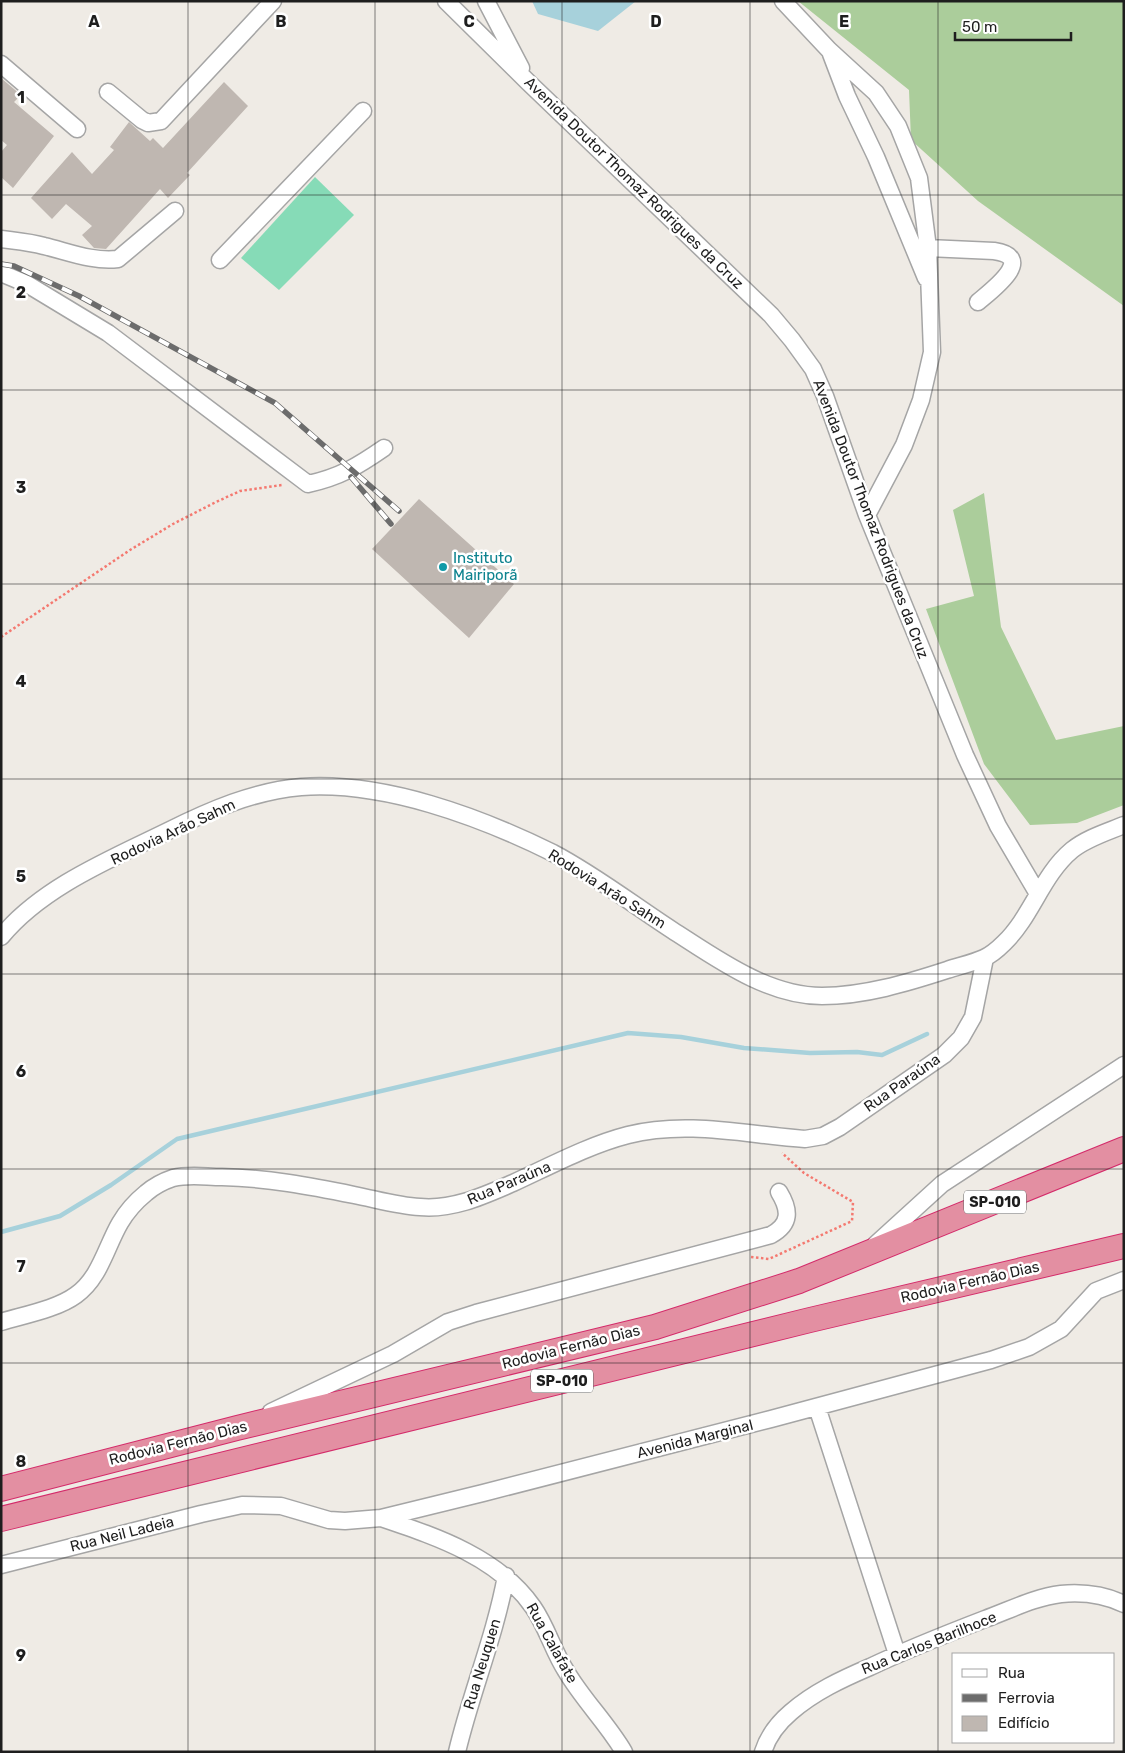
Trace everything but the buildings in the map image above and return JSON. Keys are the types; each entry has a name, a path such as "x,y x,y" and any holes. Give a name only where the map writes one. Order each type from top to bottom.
{"highway":[{"name":"Rodovia Fernão Dias","path":"1,1489 238,1428 655,1326 800,1281 1124,1149"},
{"name":"Rodovia Fernão Dias","path":"1,1519 810,1320 1124,1246"},
{"path":"1100,1252 1124,1260"}],"street":[{"path":"108,92 142,120 148,123 161,121 273,1"},
{"name":"Avenida Doutor Thomaz Rodrigues da Cruz","path":"446,1 771,315 792,340 812,369 825,396 866,515 965,755 998,826 1038,894"},
{"path":"486,1 528,82"},
{"path":"783,1 829,50 876,93 898,126 919,178 928,248 932,352 921,400 904,445 866,515"},
{"path":"829,50 930,288"},
{"path":"1,64 77,129"},
{"path":"220,260 363,111"},
{"path":"1,238 42,245 88,258 118,259 175,211"},
{"path":"928,248 994,251 1009,255 1012,260 1007,276 978,302"},
{"path":"1,273 27,284 108,333 308,484 343,474 384,448"},
{"name":"Rodovia Arão Sahm","path":"1,937 38,902 70,881 220,807 262,794 300,787 342,787 383,792 468,816 554,854 716,958 752,978 789,992 819,996 847,995 891,986 985,958 1002,945 1019,927 1056,865 1074,848 1124,825"},
{"name":"Rua Paraúna","path":"1,1322 58,1304 76,1295 90,1282 120,1223 134,1204 152,1188 172,1178 189,1176 247,1178 293,1183 420,1207 445,1207 464,1203 490,1193 602,1144 629,1135 658,1130 691,1128 805,1139 823,1136 840,1127 944,1055 961,1038 974,1017 985,958"},
{"path":"866,1253 942,1184 1124,1065"},
{"path":"238,1428 393,1354 448,1322 771,1235 779,1231 785,1224 787,1217 787,1209 780,1192"},
{"name":"Avenida Marginal","path":"242,1505 281,1506 330,1520 353,1521 381,1518 484,1493 991,1360 1030,1347 1061,1329 1096,1291 1124,1280"},
{"path":"817,1407 897,1654"},
{"name":"Rua Neil Ladeia","path":"1,1565 242,1505"},
{"name":"Rua Calafate","path":"381,1518 424,1533 475,1556 506,1576 534,1608 547,1630 565,1669 578,1690 624,1752"},
{"name":"Rua Neuquen","path":"457,1752 502,1598 506,1576"},
{"name":"Rua Carlos Barilhoce","path":"763,1752 767,1741 778,1724 792,1711 834,1683 897,1654 1039,1599 1060,1594 1100,1596 1124,1604"}],"path":[{"path":"1,637 130,550 173,524 216,502 240,491 259,487 308,484"}],"green space":[{"path":"798,1 1124,1 1124,306 978,201 911,140 909,90"},
{"path":"315,177 354,215 279,290 241,258"},
{"path":"984,493 1001,627 1056,740 1124,726 1124,805 1077,823 1030,825 984,764 926,609 974,596 953,510"}],"water":[{"path":"532,1 636,1 598,31 538,14"}],"waterway":[{"path":"1,1232 60,1216 111,1185 177,1139 628,1033 681,1037 744,1048 810,1053 857,1052 882,1055 927,1034"}],"railway":[{"path":"1,264 14,266 79,296 275,403 399,511"},
{"path":"351,477 391,524"}],"place":[{"name":"Instituto Mairiporã","path":"443,567"}]}
